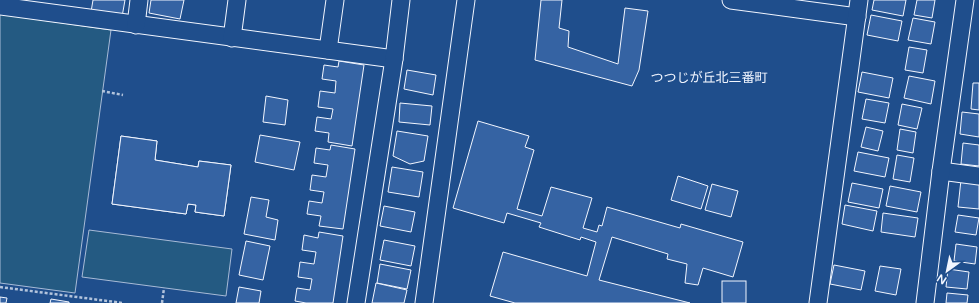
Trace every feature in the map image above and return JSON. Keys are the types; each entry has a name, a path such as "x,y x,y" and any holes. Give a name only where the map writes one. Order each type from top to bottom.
{"street":[{"path":"136,25 139,0"},
{"path":"232,38 237,0"},
{"path":"328,50 335,0"},
{"path":"356,303 394,59 401,0"},
{"path":"424,303 466,0"},
{"path":"731,0 857,17"},
{"path":"821,303 859,0"},
{"path":"925,303 941,171 965,0"},
{"path":"0,6 38,5 136,25 394,59"},
{"path":"941,171 979,176"}],"path":[{"path":"102,91 123,94"},
{"path":"0,286 123,303"},
{"path":"162,303 164,288"}],"shaded area":[{"path":"0,14 111,30 75,293 0,283"},
{"path":"89,230 232,249 226,296 82,277"}],"building":[{"path":"93,0 125,0 122,17 91,12"},
{"path":"151,0 184,0 180,19 149,13"},
{"path":"541,0 562,0 559,28 569,31 568,47 618,64 625,8 648,11 639,70 632,86 535,60"},
{"path":"874,0 906,0 903,16 872,10"},
{"path":"917,0 935,0 932,18 914,15"},
{"path":"871,15 902,21 898,41 867,35"},
{"path":"913,18 935,22 931,44 908,40"},
{"path":"909,47 927,50 923,73 905,70"},
{"path":"339,61 364,65 352,146 328,142 329,133 315,131 317,117 331,119 333,109 318,107 320,91 335,93 336,81 322,79 324,65 338,67"},
{"path":"407,70 436,75 433,95 404,89"},
{"path":"862,72 893,78 889,98 858,92"},
{"path":"909,76 935,81 931,104 904,98"},
{"path":"973,83 979,83 979,110 971,109"},
{"path":"266,96 288,100 285,125 263,122"},
{"path":"866,99 889,103 885,123 862,119"},
{"path":"400,103 432,106 430,125 399,122"},
{"path":"902,104 922,108 917,129 898,125"},
{"path":"962,112 979,114 979,137 960,134"},
{"path":"478,121 529,136 525,147 534,150 517,209 542,216 551,187 592,198 583,228 597,232 599,225 602,226 607,207 680,228 681,224 743,242 733,277 703,268 698,285 685,283 687,264 667,259 668,254 612,237 599,280 690,303 515,303 490,296 503,252 587,276 596,242 581,237 580,240 539,227 541,223 507,213 504,223 453,208"},
{"path":"866,127 883,131 878,151 861,147"},
{"path":"900,129 916,132 913,153 897,150"},
{"path":"397,131 428,136 424,161 410,164 393,156"},
{"path":"260,135 300,142 294,170 255,162"},
{"path":"121,136 157,141 155,160 198,167 199,161 231,165 224,216 195,212 196,205 188,204 186,214 112,204"},
{"path":"121,136 157,141 155,160 198,167 199,161 231,165 224,216 195,212 196,205 188,204 186,214 112,204"},
{"path":"963,143 979,145 979,166 961,164"},
{"path":"331,145 355,149 343,229 319,226 321,216 307,214 309,201 322,203 324,192 310,190 312,175 326,177 328,165 314,163 316,148 330,150"},
{"path":"858,152 889,158 885,177 854,171"},
{"path":"897,155 914,158 910,182 893,179"},
{"path":"392,167 423,172 419,197 388,192"},
{"path":"678,176 708,186 701,209 671,200"},
{"path":"961,180 979,182 979,209 958,207"},
{"path":"852,183 883,189 879,208 848,202"},
{"path":"712,184 738,191 731,217 705,210"},
{"path":"890,186 921,192 917,212 886,206"},
{"path":"251,197 269,200 266,217 278,220 275,240 244,234"},
{"path":"845,205 877,211 873,231 842,224"},
{"path":"384,206 415,212 411,232 380,226"},
{"path":"883,213 918,218 915,237 881,232"},
{"path":"958,215 979,218 976,235 955,232"},
{"path":"319,232 343,236 333,303 306,303 295,301 297,288 310,290 312,279 298,277 300,262 314,264 316,252 302,250 304,235 318,238"},
{"path":"384,240 415,246 411,266 380,260"},
{"path":"246,241 270,246 263,280 239,275"},
{"path":"956,244 977,247 975,264 954,261"},
{"path":"380,264 411,270 407,289 377,283"},
{"path":"834,265 865,271 861,290 830,284"},
{"path":"880,266 901,269 896,295 875,291"},
{"path":"948,269 969,272 967,289 946,287"},
{"path":"722,281 746,281 746,303 722,303"},
{"path":"376,283 407,290 404,303 372,303"},
{"path":"239,287 261,291 259,303 236,303"},
{"path":"947,293 968,295 967,303 946,303"},
{"path":"0,297 7,298 6,303 0,303"},
{"path":"51,299 69,302 69,303 50,303"}],"district":[{"name":"つつじが丘北三番町","path":"709,78"}]}
